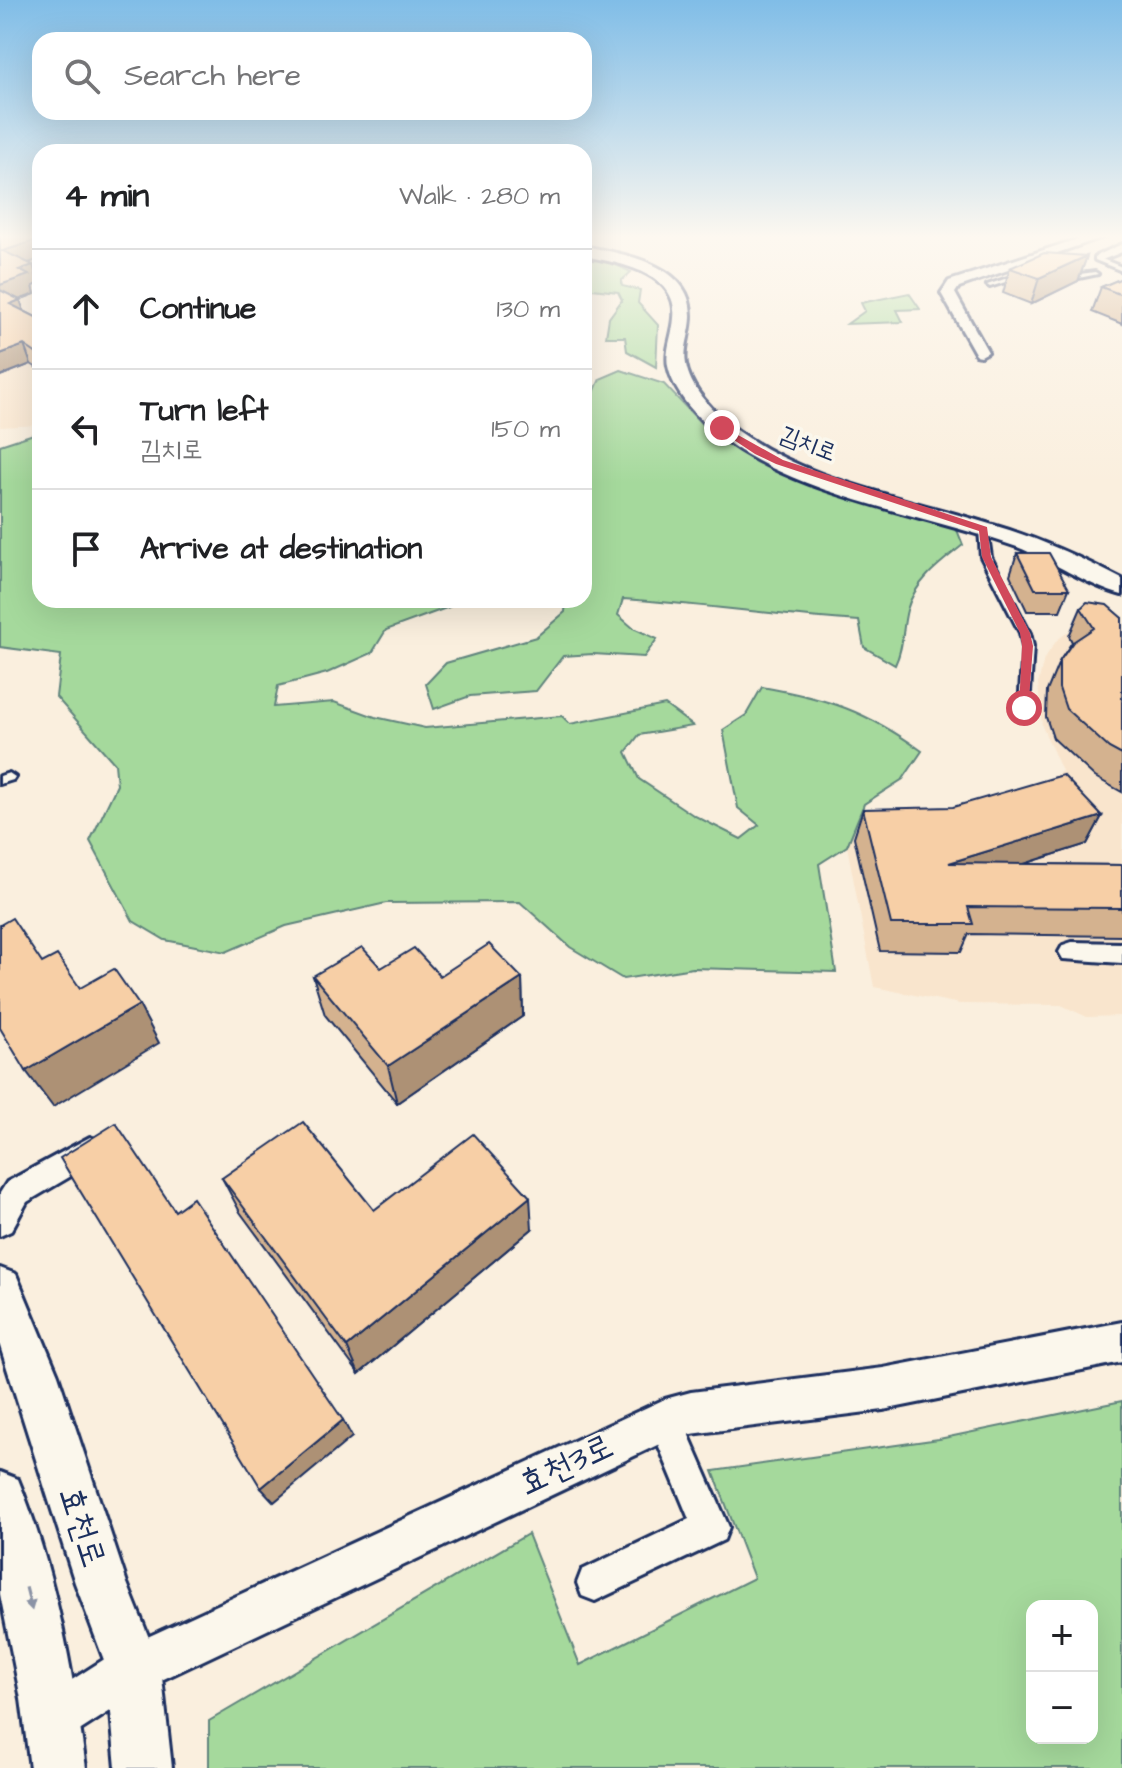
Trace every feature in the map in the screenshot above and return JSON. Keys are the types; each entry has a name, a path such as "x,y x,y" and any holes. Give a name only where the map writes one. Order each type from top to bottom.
{"main road":[{"name":"효천로","path":"0,1290 35,1375 101,1583 134,1668 144,1768"},
{"path":"0,1497 30,1601 56,1744"}],"street":[{"name":"김치로","path":"684,318 676,358 682,379 706,414 741,442 780,462 829,481 1023,542 1122,588"},
{"path":"962,318 981,352"},
{"path":"1072,952 1122,953"},
{"path":"0,1221 9,1191 100,1144"},
{"name":"효천3로","path":"56,1744 134,1668 665,1420 691,1413 883,1389 1122,1342"},
{"path":"595,1583 711,1527 665,1420"}],"lane":[{"path":"983,529 986,557 1025,633 1028,646 1024,708"}],"shaded area":[{"path":"0,318 32,318 32,425 0,427"},
{"path":"1122,628 1122,1016 1087,1017 1061,1005 960,1004 874,987 847,846 851,831 926,826 1034,789 1062,771 1042,726 1038,684 1044,659 1057,640 1072,629"}],"green space":[{"path":"609,318 651,318 658,325 656,367 627,351 625,337 606,337"},
{"path":"856,318 901,318 903,322 847,324"},
{"path":"621,370 664,384 711,434 769,467 955,525 963,545 929,573 916,590 907,610 895,665 864,647 859,621 623,599 618,615 633,628 657,639 644,657 563,656 536,691 470,696 434,709 426,684 446,663 536,637 565,612 565,608 592,608 592,397 600,379"},
{"path":"32,435 32,608 446,608 386,630 372,653 327,673 278,686 274,707 334,702 375,717 425,728 562,716 570,724 665,705 693,726 639,735 626,752 639,779 693,815 741,839 759,825 738,808 723,730 746,715 762,687 808,696 846,708 902,737 922,751 903,779 864,804 847,846 819,864 836,972 693,968 623,979 570,947 520,902 386,903 286,926 226,952 165,940 133,921 90,841 117,785 115,764 56,697 61,655 0,647 0,445"},
{"path":"1122,1401 1122,1768 209,1768 209,1721 528,1534 580,1665 754,1578 713,1471 939,1439"}],"building":[{"path":"0,318 32,318 32,350 24,345 0,354"},
{"path":"1017,553 1049,553 1069,589 1035,589"},
{"path":"1087,602 1107,605 1122,618 1122,755 1109,748 1066,709 1059,688 1059,662 1073,642 1094,628 1081,608"},
{"path":"1063,775 1102,816 949,863 1122,865 1122,908 968,907 973,924 891,924 863,809 953,807"},
{"path":"12,918 42,963 57,955 80,988 114,969 139,1005 26,1071 0,1028 0,925"},
{"path":"489,944 522,978 388,1066 313,976 362,947 381,968 414,948 440,976"},
{"path":"303,1122 374,1210 473,1134 530,1197 347,1347 222,1178"},
{"path":"116,1123 175,1211 193,1198 343,1420 261,1488 60,1158"}],"route":[{"path":"722,428 758,453 780,462 841,485 983,529 986,557 1025,633 1028,646 1024,708"}]}
